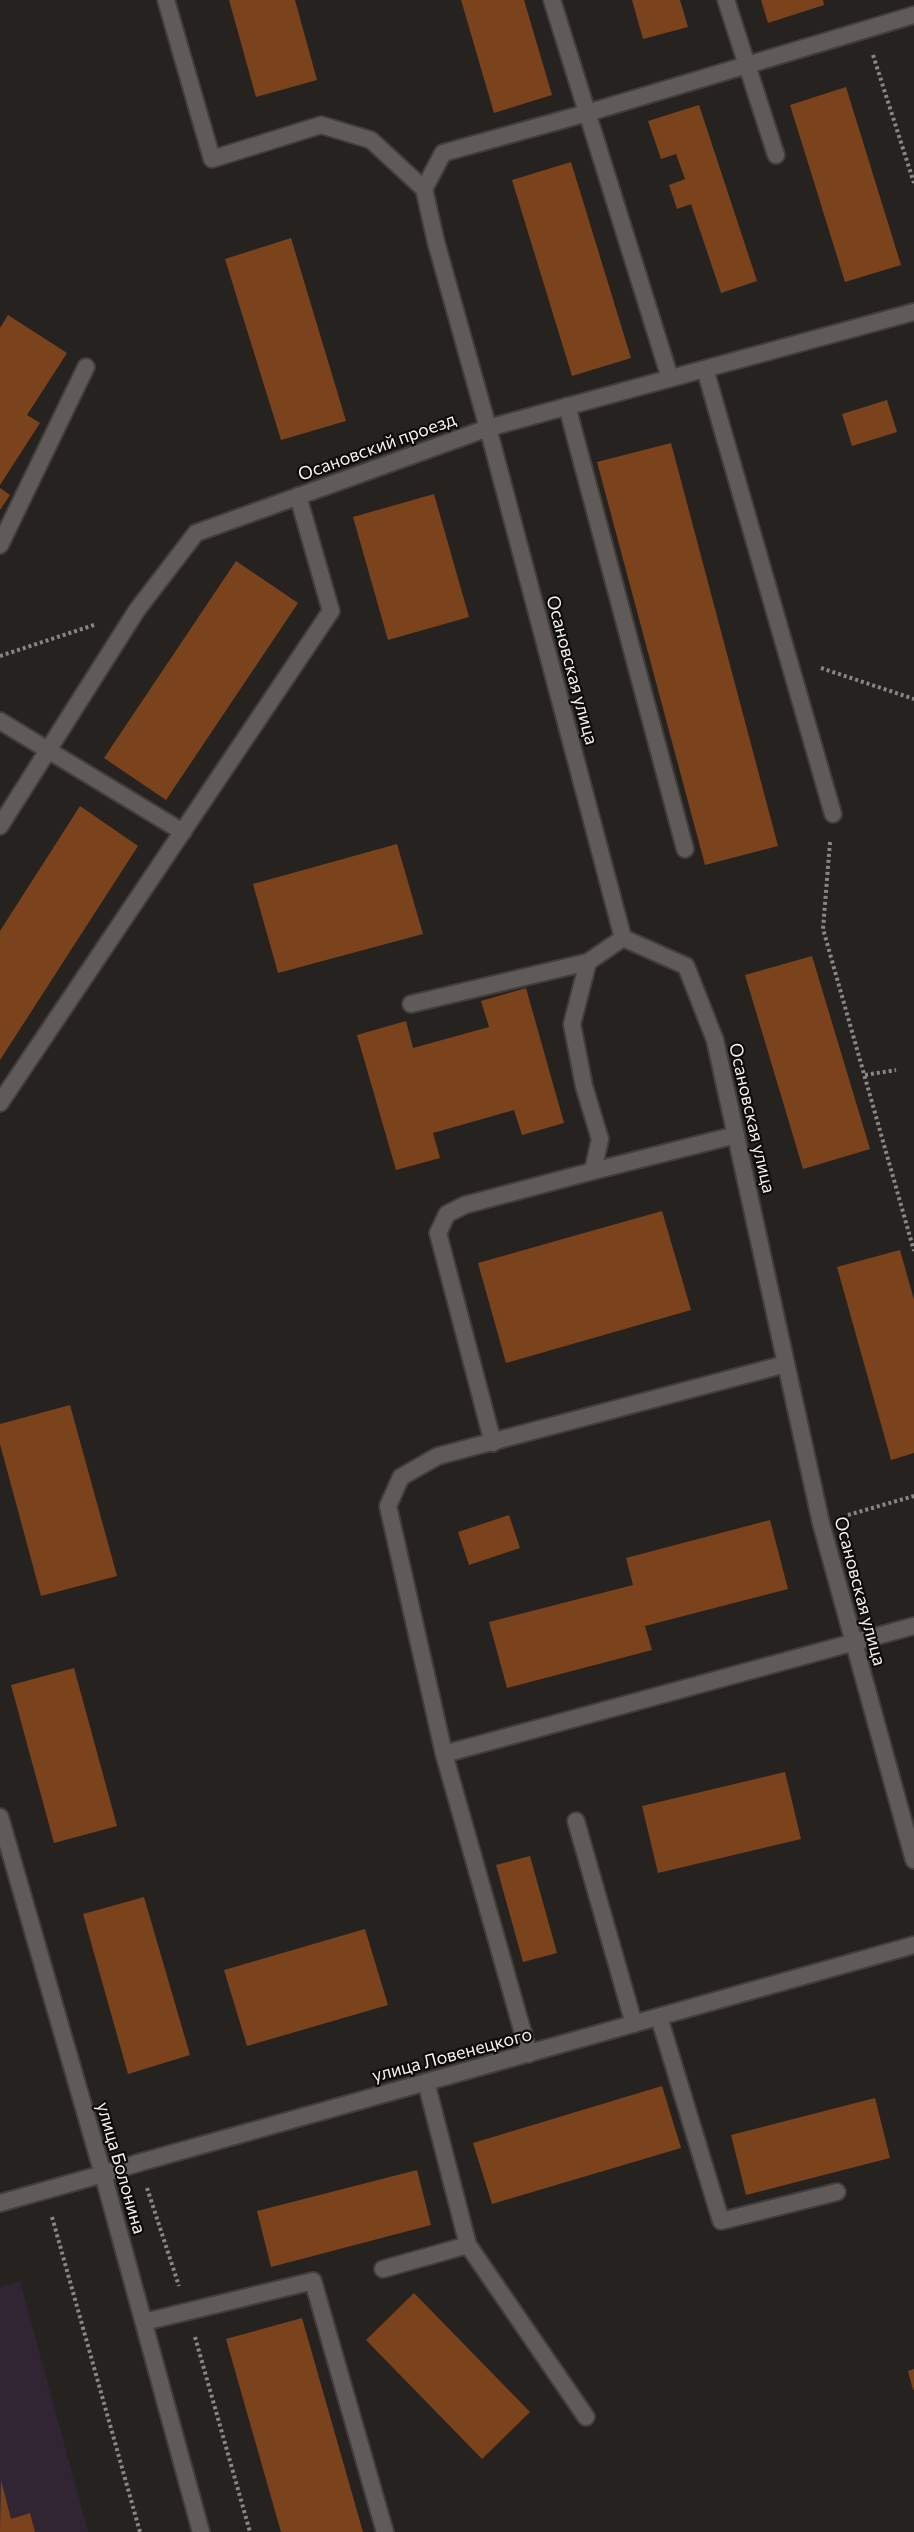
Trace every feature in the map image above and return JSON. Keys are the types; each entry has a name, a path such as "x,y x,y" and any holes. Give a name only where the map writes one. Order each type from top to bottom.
{"street":[{"path":"166,0 212,159 321,125 371,140 424,189 443,153 587,113 914,15"},
{"path":"552,0 670,378"},
{"path":"726,0 776,155"},
{"name":"Осановская улица","path":"424,189 436,242 488,428 623,938 686,966 715,1040 821,1523 914,1860"},
{"name":"Осановский проезд","path":"0,826 137,610 196,532 488,428 914,312"},
{"path":"0,545 86,367"},
{"path":"705,369 832,814"},
{"path":"567,406 685,849"},
{"path":"0,1103 332,612 298,496"},
{"path":"0,721 183,832"},
{"path":"411,1004 588,962 623,938"},
{"path":"588,962 572,1024 584,1086 600,1139 593,1171"},
{"path":"493,1443 438,1233 447,1214 465,1205 736,1136"},
{"path":"529,2054 444,1754 388,1506 401,1477 438,1456 786,1364"},
{"path":"444,1754 914,1626"},
{"name":"улица Болонина","path":"0,1817 103,2174 201,2532"},
{"path":"576,1821 634,2024"},
{"name":"улица Ловенецкого","path":"0,2203 914,1945"},
{"path":"659,2017 721,2221 837,2192"},
{"path":"426,2082 468,2245 586,2417"},
{"path":"383,2269 468,2245"},
{"path":"144,2322 313,2281 385,2532"}],"path":[{"path":"865,30 914,183"},
{"path":"0,656 137,610"},
{"path":"788,657 914,699"},
{"path":"832,814 823,928 914,1251"},
{"path":"865,1075 896,1070"},
{"path":"821,1523 914,1496"},
{"path":"138,2163 188,2312 250,2532"},
{"path":"45,2190 140,2532"}],"shaded area":[{"path":"20,2281 88,2532 0,2532 0,2287"}],"building":[{"path":"229,0 295,0 317,80 256,97"},
{"path":"461,0 524,0 552,95 494,113"},
{"path":"632,0 680,0 688,27 643,39"},
{"path":"761,0 823,0 824,5 768,23"},
{"path":"846,87 901,265 845,282 790,105"},
{"path":"699,105 757,281 721,293 691,204 677,209 669,185 685,179 676,154 661,159 648,121"},
{"path":"571,162 631,358 572,376 512,180"},
{"path":"291,238 346,421 281,440 225,259"},
{"path":"8,315 67,353 27,415 40,423 0,485 0,328"},
{"path":"887,400 897,432 852,446 842,414"},
{"path":"671,443 778,846 705,865 597,462"},
{"path":"0,488 10,495 0,510"},
{"path":"434,494 469,617 388,640 353,517"},
{"path":"236,561 298,603 166,800 104,758"},
{"path":"80,806 138,846 0,1060 0,931"},
{"path":"397,844 423,934 278,973 253,884"},
{"path":"812,956 870,1149 803,1169 745,975"},
{"path":"526,988 564,1123 522,1135 514,1110 433,1133 440,1158 396,1170 357,1035 406,1021 413,1048 489,1027 481,1001"},
{"path":"662,1211 691,1310 506,1363 478,1263"},
{"path":"900,1250 914,1300 914,1453 891,1460 837,1267"},
{"path":"70,1405 117,1576 41,1596 0,1444 0,1424"},
{"path":"509,1515 520,1548 469,1565 458,1532"},
{"path":"770,1520 788,1589 645,1626 652,1650 507,1688 489,1622 633,1585 626,1558"},
{"path":"74,1668 117,1826 54,1843 11,1685"},
{"path":"785,1772 801,1839 658,1873 642,1806"},
{"path":"530,1856 557,1953 523,1962 496,1865"},
{"path":"144,1897 190,2055 128,2074 83,1914"},
{"path":"365,1929 388,2005 247,2046 224,1970"},
{"path":"662,2086 681,2148 492,2204 473,2143"},
{"path":"875,2098 890,2158 746,2195 731,2135"},
{"path":"417,2170 431,2225 271,2267 257,2211"},
{"path":"414,2293 530,2412 482,2459 366,2340"},
{"path":"302,2318 363,2532 281,2532 226,2339"},
{"path":"914,2369 914,2390 913,2390 908,2371"},
{"path":"1,2480 11,2519 30,2513 35,2532 0,2532"}]}
